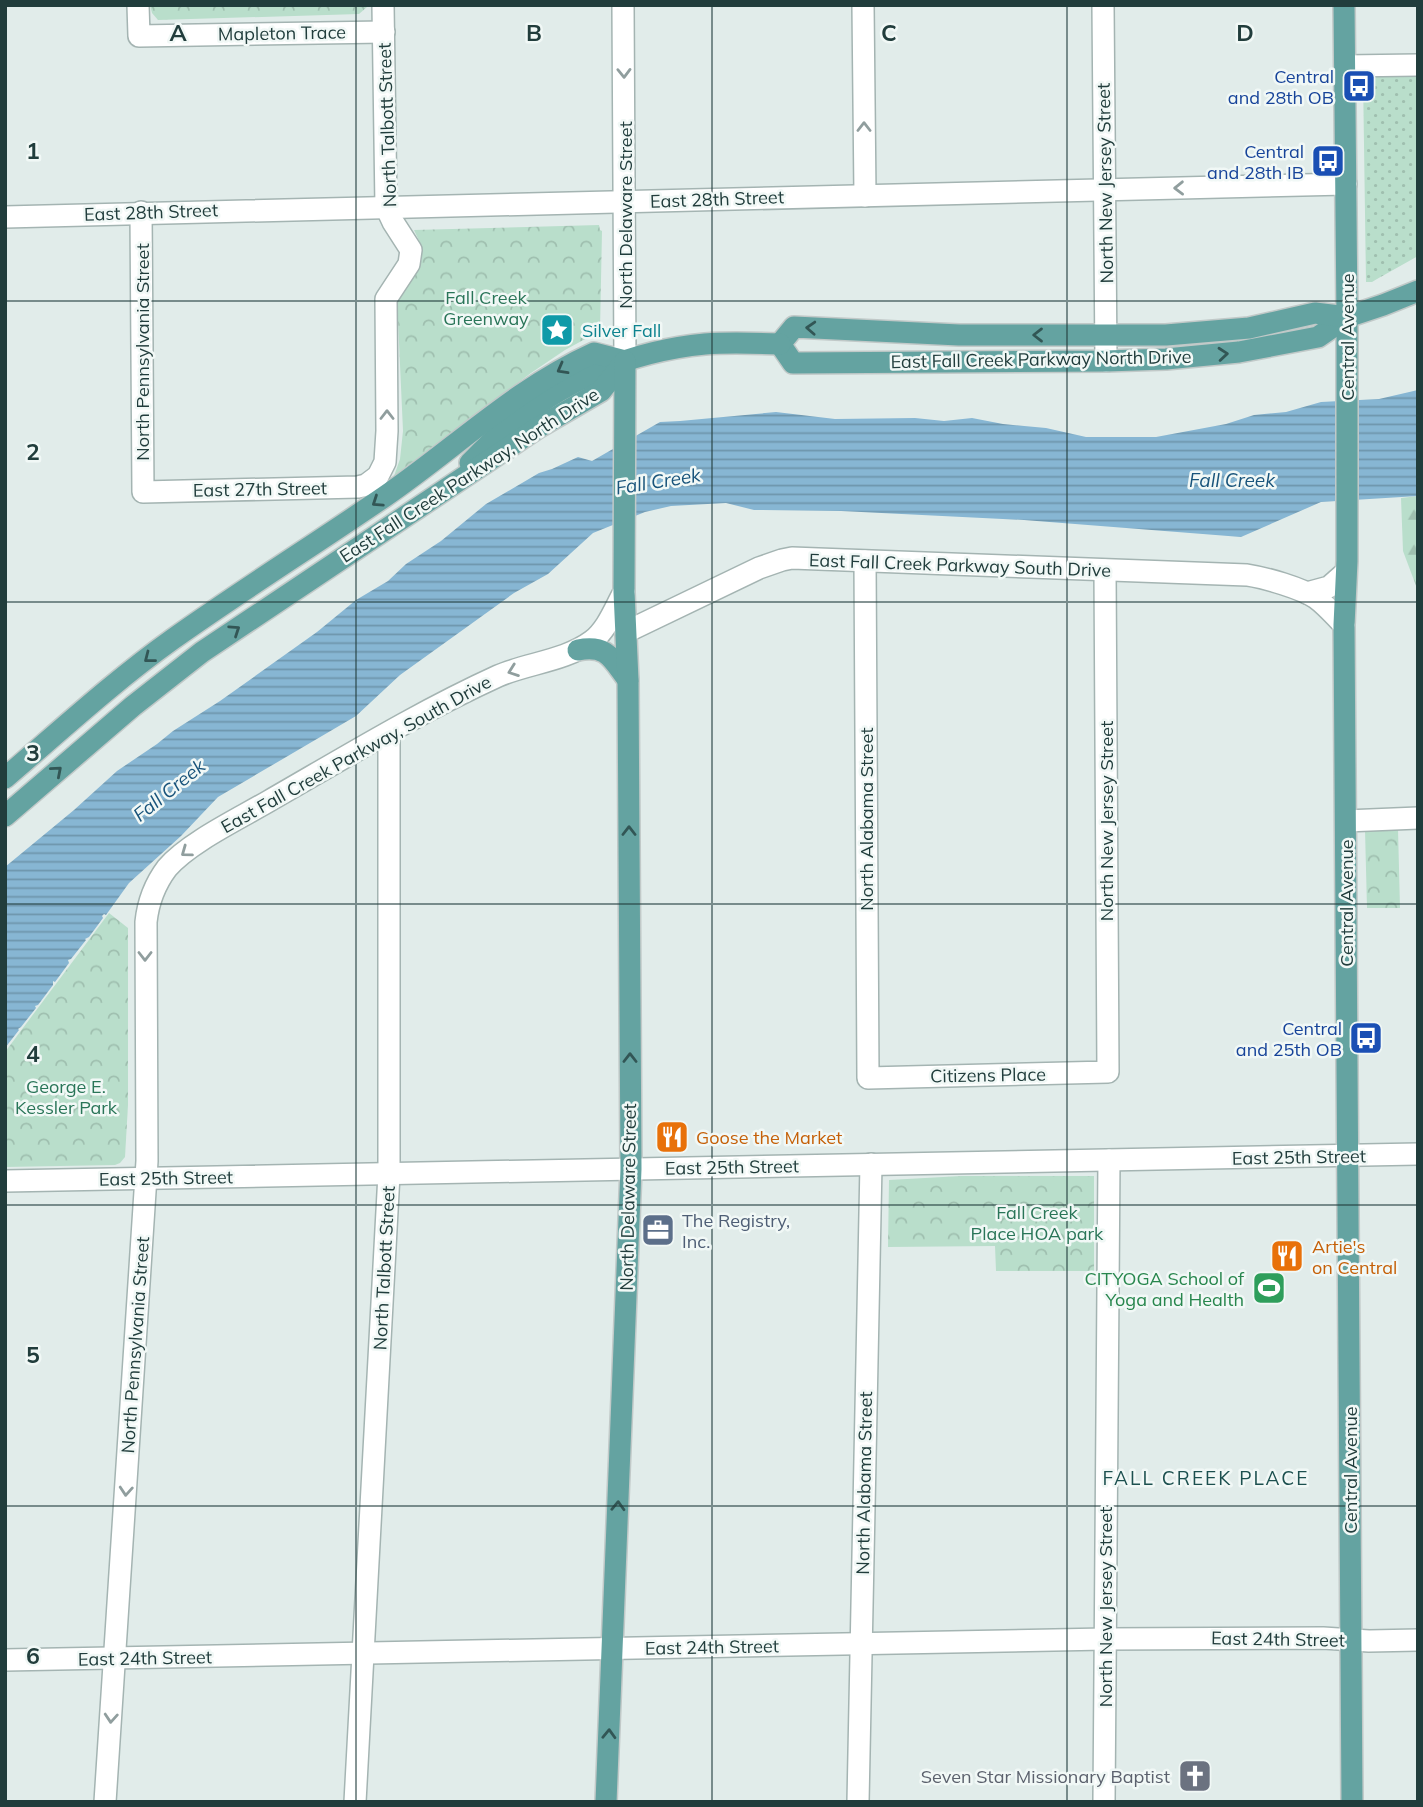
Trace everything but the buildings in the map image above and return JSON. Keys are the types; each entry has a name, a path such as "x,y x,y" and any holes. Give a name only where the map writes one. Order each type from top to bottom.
{"main road":[{"name":"Central Avenue","path":"1344,5 1347,317 1344,625 1352,1802"},
{"name":"East Fall Creek Parkway North Drive","path":"1347,317 1315,313 1249,328 1166,335 959,335 794,327 780,344 793,363 1166,359 1239,352 1318,337 1347,317 1418,291"},
{"path":"625,361 660,351 702,345 780,344"},
{"name":"East Fall Creek Parkway, North Drive","path":"5,778 170,641 386,496 532,387 594,353 625,361 601,391 563,412 178,670 5,816"},
{"name":"North Delaware Street","path":"607,1802 631,1169 628,680 624,587 625,361"},
{"path":"578,650 601,650 612,658 628,680"}],"street":[{"name":"Mapleton Trace","path":"138,5 139,36 384,32"},
{"name":"North Talbott Street","path":"374,480 381,473 385,462 386,299 409,264 411,250 386,206 383,5"},
{"name":"North Delaware Street","path":"623,5 625,361"},
{"path":"863,5 865,196"},
{"name":"North New Jersey Street","path":"1103,5 1106,361"},
{"path":"1345,66 1418,65"},
{"name":"East 28th Street","path":"5,217 1346,184"},
{"name":"North Pennsylvania Street","path":"141,212 143,492"},
{"name":"East 27th Street","path":"143,492 358,487 374,480"},
{"name":"East Fall Creek Parkway South Drive","path":"626,632 759,568 782,560 805,559 1247,575 1307,593 1326,606 1344,625"},
{"name":"North Alabama Street","path":"865,561 868,1078"},
{"path":"1307,593 1329,587 1346,567"},
{"name":"North New Jersey Street","path":"1105,570 1108,1072"},
{"path":"578,650 597,636 624,587"},
{"name":"East Fall Creek Parkway, South Drive","path":"154,889 173,862 209,836 389,733 497,677 578,650"},
{"name":"North Talbott Street","path":"355,1802 389,1174 389,733"},
{"path":"1346,821 1418,818"},
{"name":"North Pennsylvania Street","path":"105,1802 146,1178 146,922 154,889"},
{"name":"Citizens Place","path":"868,1078 1108,1072"},
{"name":"East 25th Street","path":"5,1181 1418,1154"},
{"name":"North New Jersey Street","path":"1104,1802 1109,1160"},
{"name":"North Alabama Street","path":"858,1802 871,1164"},
{"name":"East 24th Street","path":"5,1660 1105,1640 1418,1640"}],"green space":[{"path":"150,5 367,7 359,14 158,20"},
{"path":"1418,75 1418,256 1372,282 1366,282 1363,76"},
{"name":"Fall Creek Greenway","path":"599,225 602,231 600,331 531,373 394,476 400,459 403,431 397,298 419,268 422,258 421,245 414,230"},
{"path":"1418,496 1418,591 1403,551 1401,498"},
{"path":"1398,829 1400,908 1367,908 1365,830"},
{"name":"George E. Kessler Park","path":"109,913 128,928 128,1105 125,1157 115,1165 5,1167 5,1052"},
{"name":"Fall Creek Place HOA park","path":"961,1176 1094,1176 1094,1271 996,1271 995,1246 888,1247 889,1180"}],"water":[{"name":"Fall Creek","path":"1418,390 1418,496 1321,502 1241,537 1024,520 841,511 754,510 726,503 671,506 645,512 593,533 548,574 514,593 400,675 356,716 218,797 181,836 129,883 89,937 68,960 69,963 5,1048 5,867 117,771 317,632 356,600 388,581 406,564 441,541 486,504 539,473 578,457 592,461 660,422 776,412 835,419 915,418 944,421 972,418 1046,428 1086,437 1156,437 1226,424 1254,415 1286,412 1321,402 1379,399"}],"place":[{"name":"Central and 28th OB","path":"1359,86"},
{"name":"Central and 28th IB","path":"1328,161"},
{"name":"Silver Fall","path":"557,330"},
{"name":"Central and 25th OB","path":"1366,1038"},
{"name":"Goose the Market","path":"672,1137"},
{"name":"The Registry, Inc.","path":"658,1230"},
{"name":"Artie's on Central","path":"1287,1256"},
{"name":"CITYOGA School of Yoga and Health","path":"1269,1288"},
{"name":"Seven Star Missionary Baptist","path":"1195,1776"}],"district":[{"name":"FALL CREEK PLACE","path":"1206,1478"}]}
